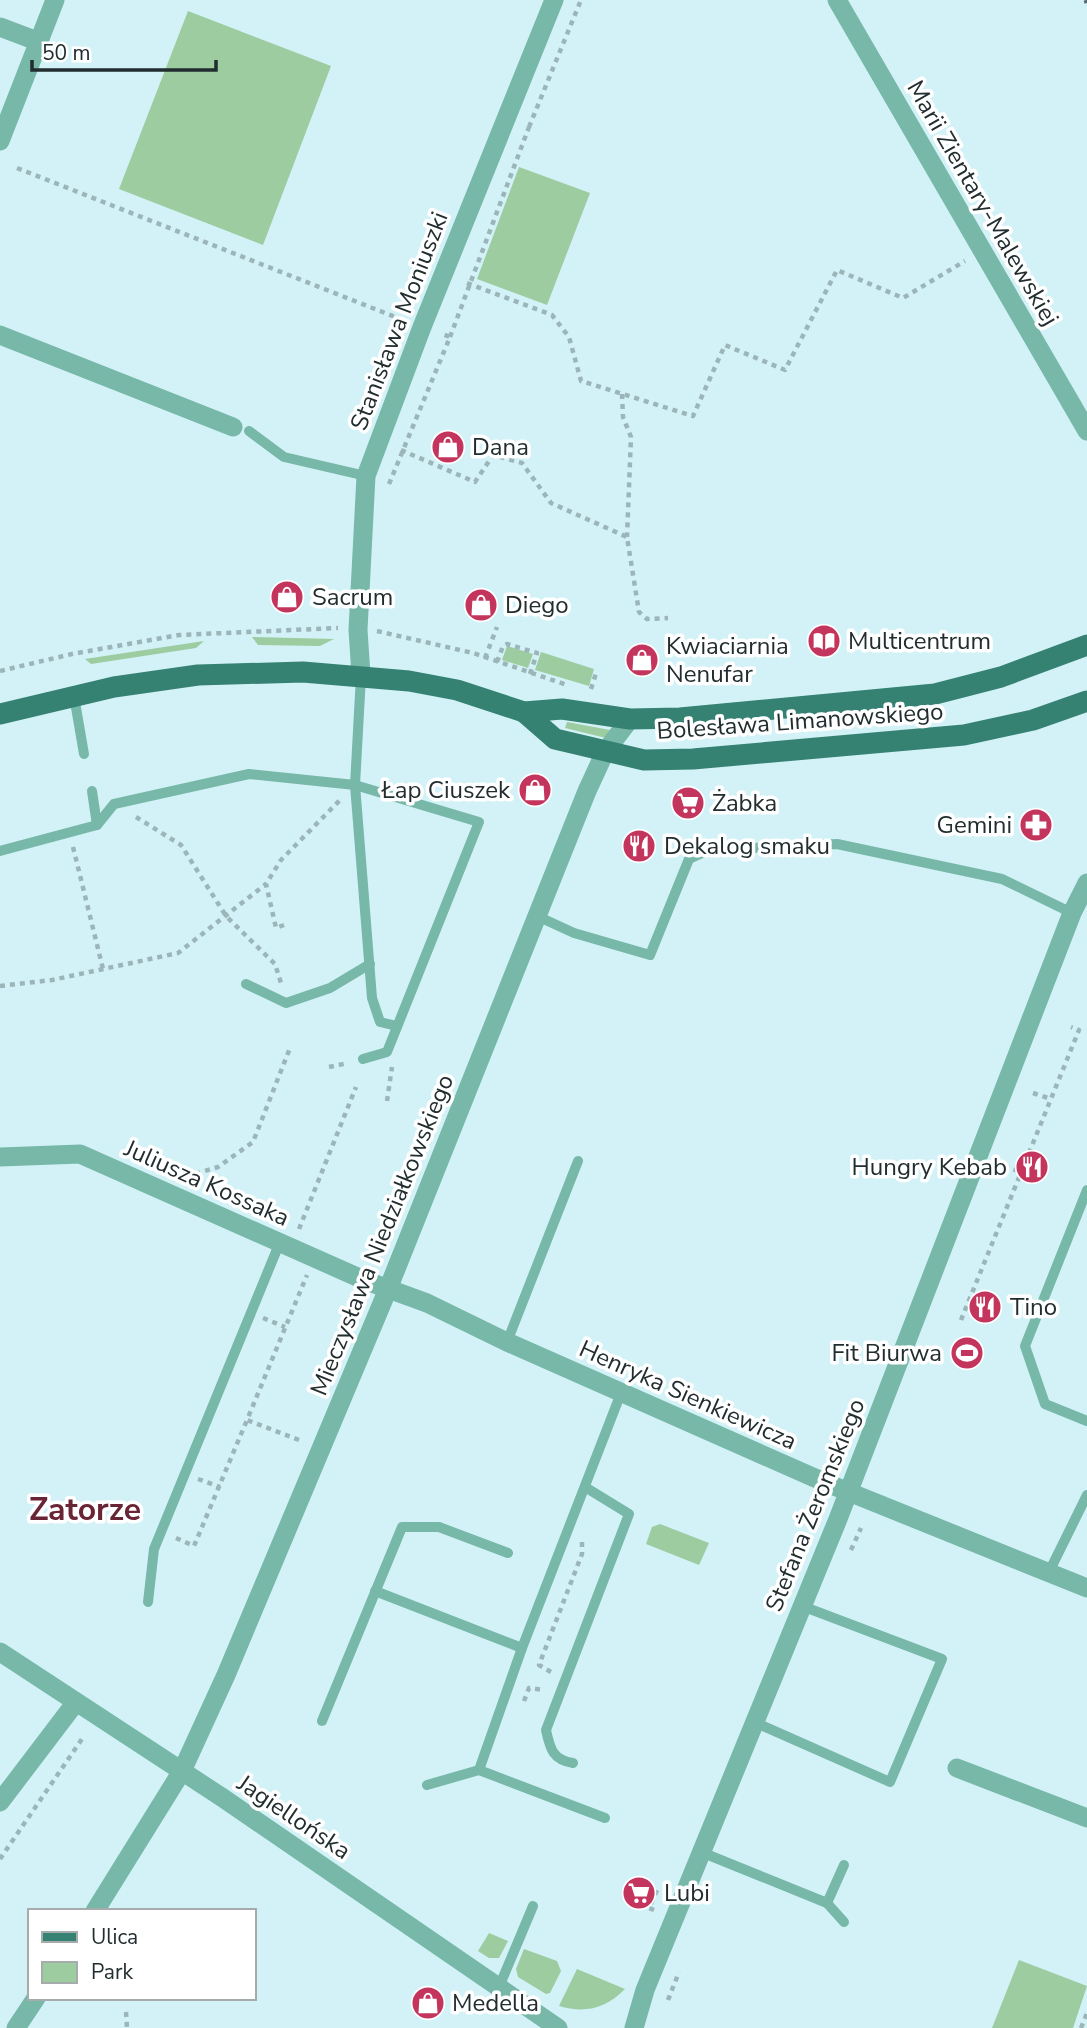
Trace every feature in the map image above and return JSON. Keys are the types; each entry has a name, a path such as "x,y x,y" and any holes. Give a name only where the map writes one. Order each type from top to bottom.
{"main road":[{"name":"Bolesława Limanowskiego","path":"0,714 114,687 198,676 259,672 360,676 457,690 524,712 562,709 630,719 767,713 935,694 1002,677 1087,645"},
{"name":"Bolesława Limanowskiego","path":"524,712 555,739 644,760 693,759 964,735 1033,720 1087,701"}],"street":[{"path":"0,141 55,0"},
{"name":"Stanisława Moniuszki","path":"360,676 358,630 366,476 422,327 554,0"},
{"name":"Marii Zientary-Malewskiej","path":"837,0 1087,431"},
{"path":"0,27 37,41"},
{"path":"0,335 241,429"},
{"name":"Mieczysława Niedziałkowskiego","path":"96,1909 183,1771 388,1289 605,752 630,719"},
{"name":"Stefana Żeromskiego","path":"634,2028 645,1990 848,1493 1072,913 1087,883"},
{"name":"Juliusza Kossaka","path":"0,1157 80,1154 288,1238 388,1289"},
{"name":"Henryka Sienkiewicza","path":"388,1289 427,1303 508,1342 848,1493 1087,1588"},
{"name":"Jagiellońska","path":"0,1652 183,1771 558,2028"},
{"path":"0,1802 76,1702"},
{"path":"957,1768 1087,1818"},
{"path":"16,2028 35,2000"}],"lane":[{"path":"241,429 284,457 366,476"},
{"path":"360,676 355,785 372,998 380,1022 397,1026"},
{"path":"74,696 84,754"},
{"path":"0,851 97,825 114,804 249,774 355,785 479,822 387,1052 363,1059"},
{"path":"92,791 97,825"},
{"path":"537,916 574,933 650,955 690,859 709,850 837,844 1002,879 1072,913"},
{"path":"246,984 286,1003 330,988 370,964"},
{"path":"508,1342 578,1161"},
{"path":"1087,1190 1025,1346 1045,1404 1087,1421"},
{"path":"149,1602 154,1549 288,1238"},
{"path":"479,1770 522,1648 621,1392"},
{"path":"573,1763 561,1761 550,1750 546,1730 629,1514 585,1487"},
{"path":"1049,1572 1087,1496"},
{"path":"322,1721 402,1527 439,1527 508,1553"},
{"path":"375,1591 522,1648"},
{"path":"754,1722 890,1782 942,1659 802,1606"},
{"path":"427,1785 479,1770 605,1818"},
{"path":"701,1852 827,1903 844,1923"},
{"path":"827,1903 844,1865"},
{"path":"499,1987 533,1906"}],"path":[{"path":"529,127 581,0"},
{"path":"17,168 450,337 386,492"},
{"path":"444,274 552,315 569,337 581,381 693,416 725,345 785,370 837,270 903,298 965,261"},
{"path":"622,394 622,417 631,437 627,537 639,612 647,619 668,618"},
{"path":"378,441 475,482 493,454 522,463 551,503 627,537"},
{"path":"377,617 376,631 485,657 568,685"},
{"path":"485,657 497,627"},
{"path":"0,671 72,654 179,635 338,628"},
{"path":"497,662 503,646 507,644 537,652 530,674"},
{"path":"591,690 597,670"},
{"path":"0,986 178,953 266,884 281,860 355,785"},
{"path":"114,804 181,845 226,915 275,964"},
{"path":"70,832 103,969"},
{"path":"266,884 276,928 284,925"},
{"path":"961,1320 1079,1030 1071,1027"},
{"path":"188,1186 195,1174 218,1167 253,1142 290,1048"},
{"path":"387,1052 396,1056 388,1079 387,1101"},
{"path":"288,1238 356,1087"},
{"path":"1032,1093 1051,1099"},
{"path":"1004,1166 1021,1172"},
{"path":"161,1532 194,1546 308,1273"},
{"path":"247,1420 299,1440"},
{"path":"0,1859 84,1736"},
{"path":"654,1910 649,1908 658,1888"},
{"path":"126,2012 127,2028"},
{"path":"1081,2028 1087,2013"}],"green space":[{"path":"188,11 331,66 263,245 119,189"},
{"path":"519,167 590,193 547,305 477,279"},
{"path":"252,637 334,639 320,646 258,645"},
{"path":"204,641 196,648 91,664 85,659"},
{"path":"507,646 533,654 528,668 502,660"},
{"path":"541,652 594,669 589,686 535,670"},
{"path":"567,722 610,730 606,738 565,728"},
{"path":"660,1524 709,1543 699,1565 646,1544 652,1527"},
{"path":"489,1933 508,1941 499,1958 489,1958 478,1951"},
{"path":"524,1949 557,1961 561,1971 550,1993 546,1994 518,1977 516,1969"},
{"path":"1019,1960 1087,1986 1073,2028 992,2028"},
{"path":"577,1969 625,1989 618,1996 595,2008 559,2006"}],"place":[{"name":"Dana","path":"448,447"},
{"name":"Sacrum","path":"287,597"},
{"name":"Diego","path":"481,605"},
{"name":"Multicentrum","path":"824,641"},
{"name":"Kwiaciarnia Nenufar","path":"642,660"},
{"name":"Łap Ciuszek","path":"535,790"},
{"name":"Żabka","path":"688,803"},
{"name":"Gemini","path":"1036,825"},
{"name":"Dekalog smaku","path":"639,846"},
{"name":"Hungry Kebab","path":"1032,1167"},
{"name":"Tino","path":"985,1307"},
{"name":"Fit Biurwa","path":"967,1353"},
{"name":"Lubi","path":"639,1893"},
{"name":"Medella","path":"428,2003"}],"district":[{"name":"Zatorze","path":"85,1509"}]}
